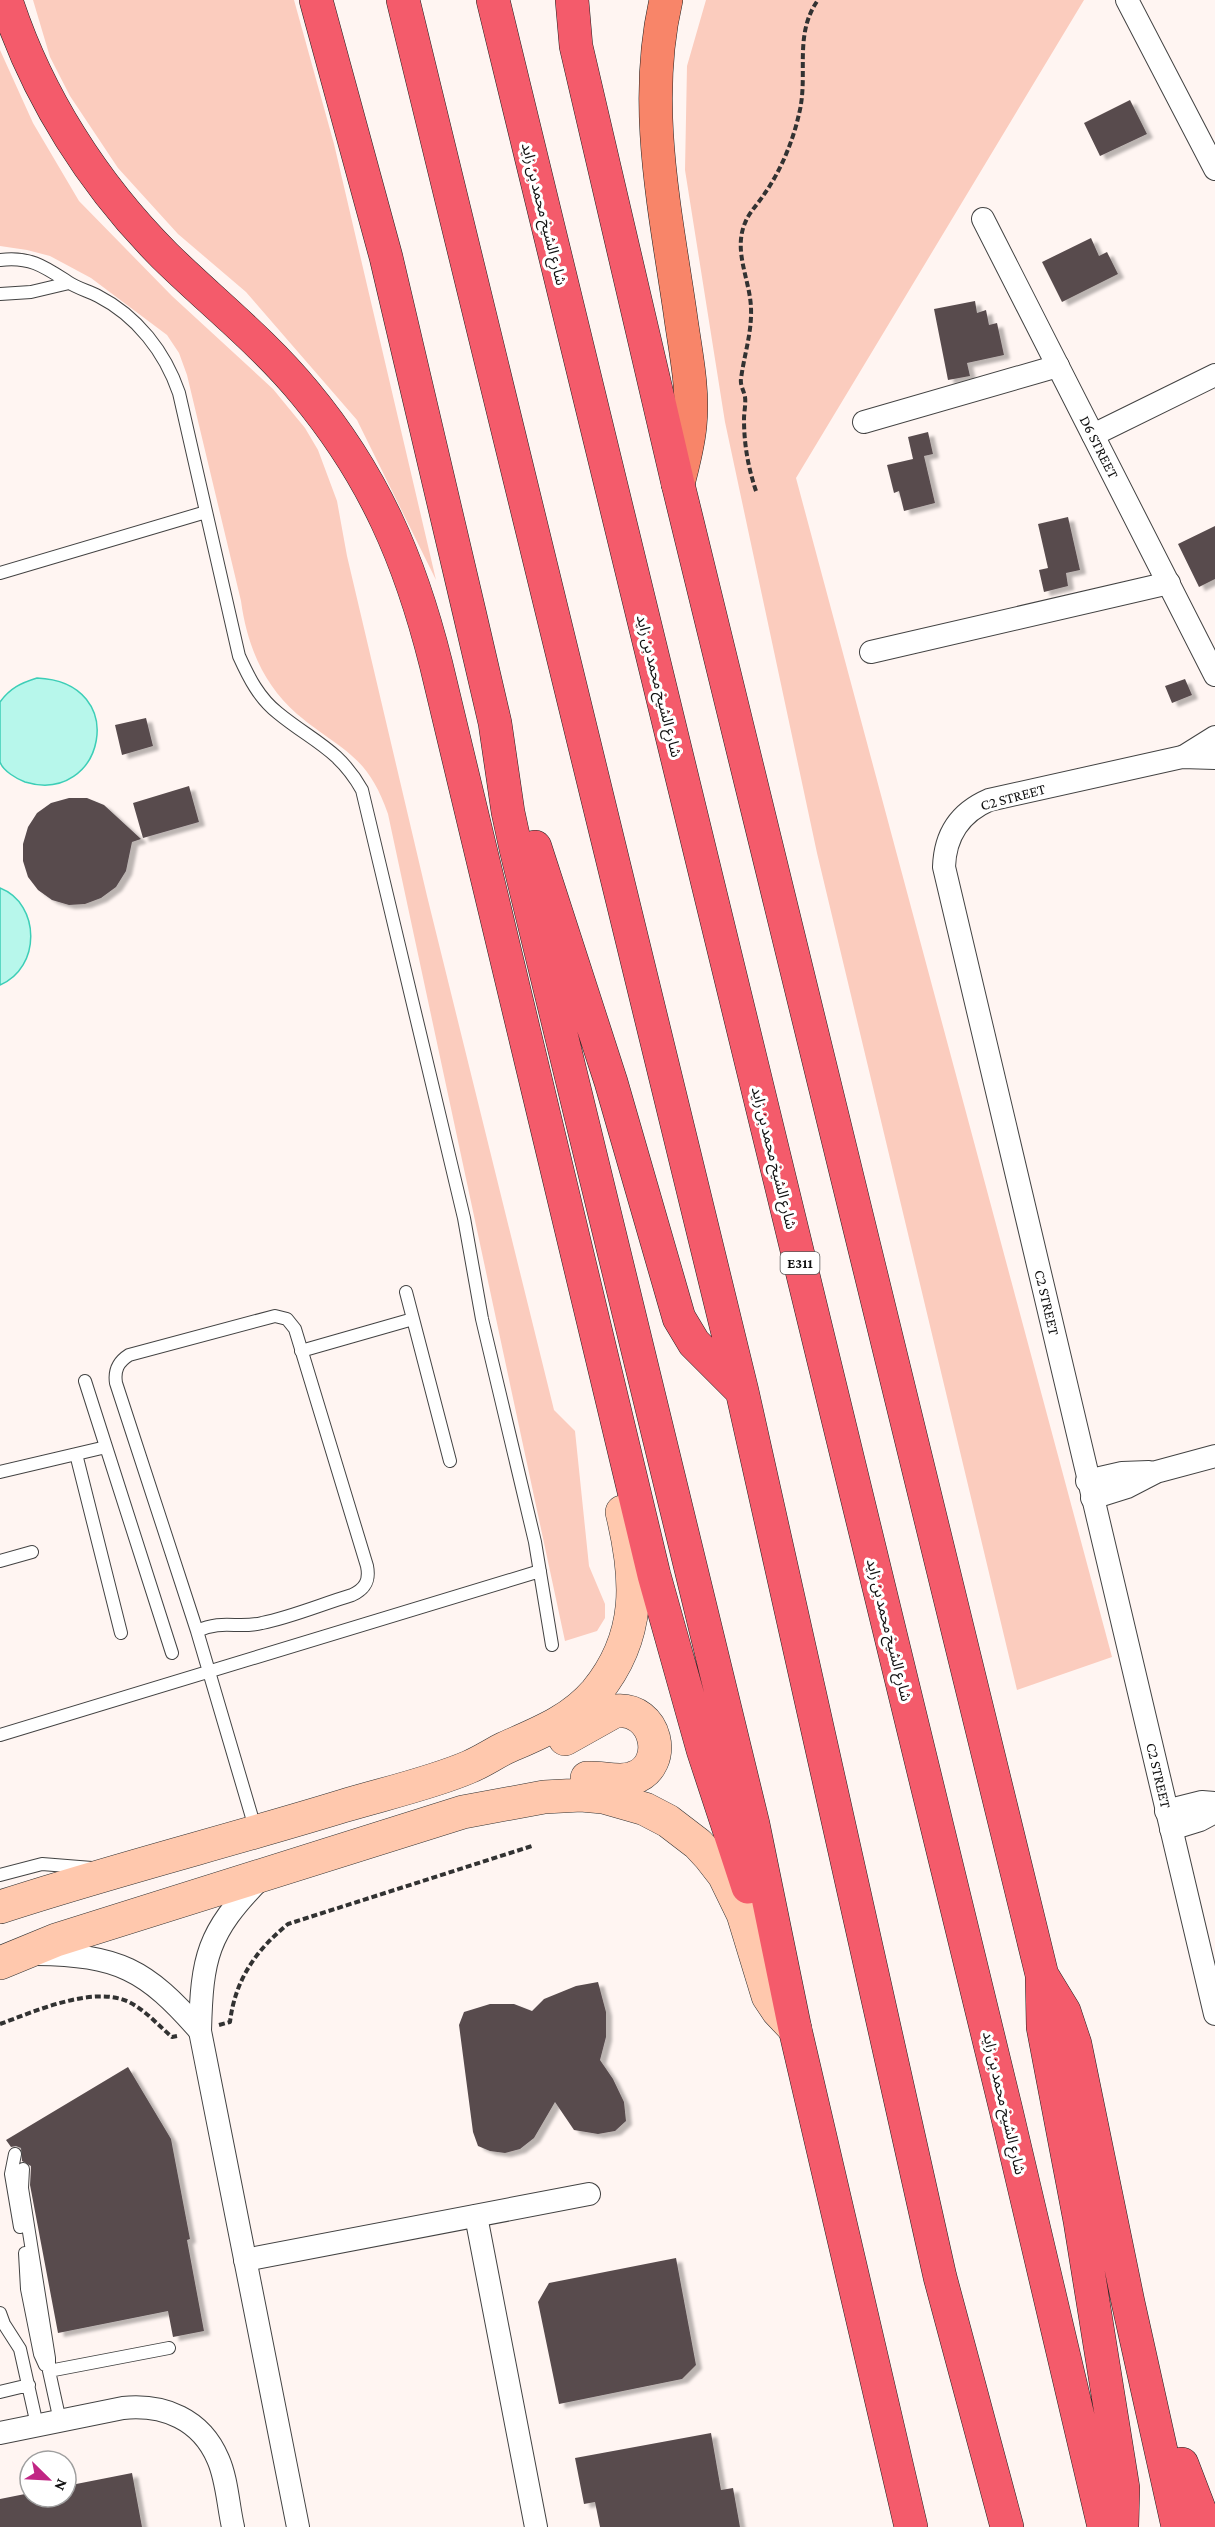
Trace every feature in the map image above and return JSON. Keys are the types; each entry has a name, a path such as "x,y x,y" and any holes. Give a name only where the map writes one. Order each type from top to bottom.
{"highway":[{"path":"316,0 386,257 495,723 611,1082 679,1318 694,1343 742,1390"},
{"path":"403,0 742,1390 940,2277 1007,2527"},
{"name":"شارع الشيخ محمد بن زايد","path":"493,0 1006,2110 1104,2527"},
{"path":"560,0 576,46 678,484 1042,1975 1043,2027 1080,2221 1123,2488 1122,2527"},
{"path":"572,0 576,46"},
{"path":"11,15 47,98 99,179 128,217 165,256 271,355 305,394 355,461 394,535 410,573 434,654 657,1586 703,1750 755,1906 785,1978"},
{"path":"495,723 508,813 516,849 753,1824 795,2029 911,2527"},
{"path":"1042,1975 1064,2011 1073,2036 1178,2527"},
{"path":"1128,2301 1191,2491 1206,2527"}],"main road":[{"path":"666,0 656,64 655,111 658,157 691,400 687,448 678,484"}],"street":[{"path":"1127,0 1215,169"},
{"name":"D6 STREET","path":"983,219 1215,675"},
{"path":"864,422 1058,366"},
{"path":"1093,435 1215,375"},
{"path":"871,652 1168,583"},
{"name":"C2 STREET","path":"1182,758 1215,737"},
{"name":"C2 STREET","path":"1215,758 1182,758 988,800 977,805 958,821 947,843 945,855 946,880 1215,2014"},
{"path":"0,1907 469,1767 565,1720 595,1693 618,1659 630,1622 634,1583 632,1552 613,1472 619,1428"},
{"path":"1089,1489 1127,1487 1156,1472 1215,1456"},
{"path":"469,1767 492,1764 542,1748 566,1738 615,1711 623,1710 639,1715 650,1727 654,1736 654,1753 651,1762 646,1770 631,1780 589,1777 548,1782 497,1797 476,1809"},
{"path":"10,1958 56,1940 476,1809 560,1796 603,1797 645,1809 683,1832 698,1844 724,1875 743,1914 768,1996 795,2029"},
{"path":"1168,1820 1202,1802 1215,1803"},
{"path":"1168,1820 1200,1820 1215,1812"},
{"path":"265,1874 227,1915 209,1947 201,1983 200,2031 298,2527"},
{"path":"10,1958 81,1955 128,1968 157,1986 200,2031"},
{"path":"245,2260 589,2194"},
{"path":"476,2216 536,2527"},
{"path":"0,2433 143,2406 162,2409 181,2416 197,2428 209,2442 219,2460 233,2527"}],"lane":[{"path":"0,260 24,260 41,264 56,272 69,283 99,296 128,315 148,335 166,362 179,393 239,656 248,677 261,696 277,712 338,756 352,772 362,790 464,1218 482,1319 540,1571 552,1645"},
{"path":"0,294 31,292 69,283"},
{"path":"0,573 206,512"},
{"path":"406,1292 450,1461"},
{"path":"197,1631 217,1624 251,1625 270,1621 352,1595 366,1584 367,1566 301,1351 291,1323 275,1316 129,1355 123,1359 116,1370 116,1383 210,1671 256,1832"},
{"path":"301,1351 413,1319"},
{"path":"84,1381 172,1653"},
{"path":"0,1472 106,1447"},
{"path":"76,1454 121,1633"},
{"path":"0,1561 32,1552"},
{"path":"0,1735 540,1571"},
{"path":"0,1875 42,1864 114,1872"},
{"path":"15,2154 11,2174 26,2258 26,2283 40,2354 49,2371"},
{"path":"24,2169 22,2188 49,2358 49,2371 60,2421"},
{"path":"0,2313 4,2324 20,2349 37,2425"},
{"path":"49,2371 169,2348"},
{"path":"0,2392 29,2385"}],"path":[{"path":"756,491 747,457 745,398 740,382 747,356 751,307 741,253 741,237 745,222 766,193 795,131 803,96 803,34 811,9 818,0"},
{"path":"0,2024 47,2007 88,1997 110,1996 140,2009 172,2037 230,2022 232,2002 251,1962 274,1935 288,1924 532,1846"}],"sand":[{"path":"33,0 294,0 334,144 436,580 357,420 246,292 178,234 118,168 70,96 50,57"},
{"path":"706,0 1084,0 796,478 1112,1657 1017,1690 817,853 725,422 685,170 687,66"},
{"path":"0,50 33,123 79,201 172,296 273,389 305,428 318,450 337,501 347,556 427,896 554,1410 575,1431 589,1566 605,1604 605,1618 597,1631 565,1641 388,814 380,794 362,765 297,714 275,690 258,663 244,617 187,375 179,353 167,335 91,278 50,256 0,246"}],"water":[{"path":"37,678 67,685 86,699 96,719 96,740 89,761 74,776 52,785 22,781 7,771 0,762 0,702 16,687"},
{"path":"0,888 13,896 23,908 29,921 31,936 29,951 23,965 13,977 0,985"}],"building":[{"path":"1130,100 1147,134 1100,156 1084,123"},
{"path":"1091,238 1099,256 1107,252 1118,274 1062,302 1042,262"},
{"path":"975,301 977,313 986,310 989,325 997,323 1004,355 967,363 970,376 948,380 934,309"},
{"path":"928,432 933,454 924,456 935,503 904,511 899,491 894,493 887,465 913,459 908,437"},
{"path":"1068,517 1080,570 1066,573 1068,586 1044,592 1039,570 1048,568 1038,524"},
{"path":"1215,526 1215,579 1199,587 1178,544"},
{"path":"1185,679 1192,695 1172,703 1165,686"},
{"path":"146,718 153,746 122,755 115,725"},
{"path":"189,786 199,822 143,838 133,803"},
{"path":"69,798 87,798 104,805 141,839 132,842 126,871 116,887 101,898 85,904 69,905 52,900 38,890 28,877 23,861 23,844 28,827 37,813 51,803"},
{"path":"598,1982 606,2012 606,2037 600,2060 613,2079 624,2102 626,2121 615,2131 598,2134 574,2130 555,2102 534,2138 520,2149 505,2153 490,2151 478,2146 473,2132 459,2025 464,2012 490,2004 514,2004 532,2011 544,1999 576,1986"},
{"path":"128,2067 171,2139 204,2331 173,2337 168,2311 58,2333 30,2185 31,2166 22,2161 21,2148 11,2147 6,2140"},
{"path":"676,2258 696,2365 682,2379 559,2404 538,2302 549,2283"},
{"path":"711,2433 721,2490 733,2488 740,2527 600,2527 595,2502 584,2504 575,2458"},
{"path":"132,2473 142,2527 0,2527 0,2499 18,2495 18,2509 78,2509 78,2484"}]}
